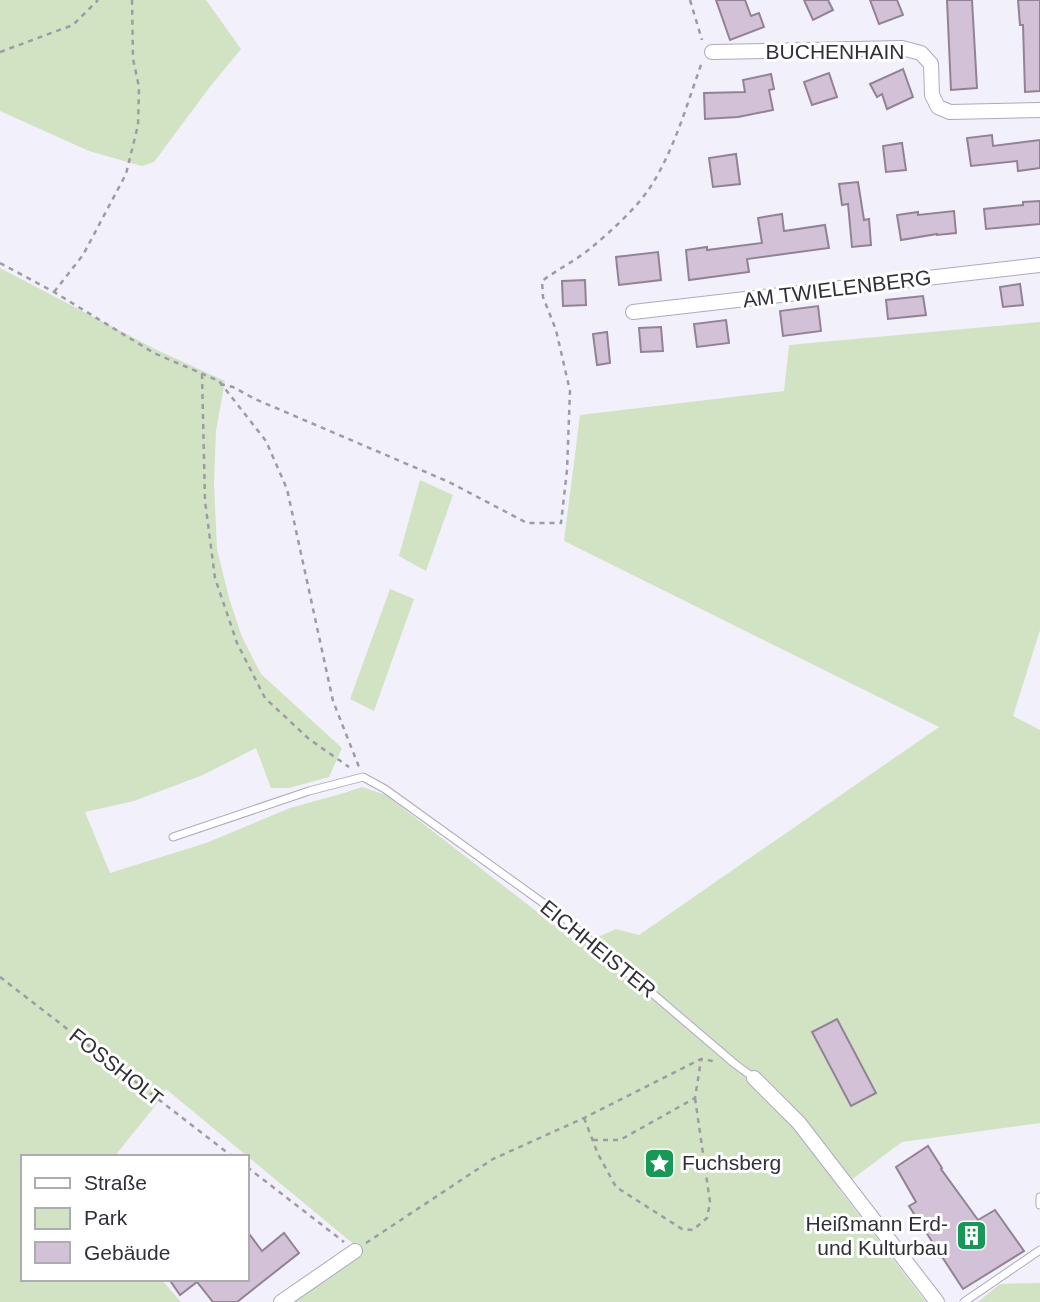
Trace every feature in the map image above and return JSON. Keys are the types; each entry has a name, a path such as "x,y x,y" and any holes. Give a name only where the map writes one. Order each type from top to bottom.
{"street":[{"name":"BUCHENHAIN","path":"709,52 902,48 921,53 931,64 932,95 938,107 950,112 1040,110"},
{"name":"AM TWIELENBERG","path":"634,312 1040,265"},
{"name":"EICHHEISTER","path":"754,1078 799,1123 937,1302"},
{"path":"281,1302 355,1251"}],"lane":[{"path":"173,837 309,791 363,777"},
{"name":"EICHHEISTER","path":"363,777 386,789 564,918 754,1078"},
{"path":"1040,1197 1040,1205"},
{"path":"964,1302 1040,1250"}],"path":[{"path":"0,52 73,25 98,0"},
{"path":"54,292 83,255 126,174 139,112 139,88 133,59 132,0"},
{"path":"220,384 233,387 255,399 449,482 527,523 561,523 567,470 570,391 556,330 543,297 542,281 592,247 632,210 650,187 681,127 709,52 690,0"},
{"path":"0,263 54,292 154,353 219,381 266,441 287,489 333,701 363,777"},
{"path":"202,374 205,501 215,578 237,643 265,698 309,738 363,777"},
{"name":"FOSSHOLT","path":"0,977 230,1155"},
{"path":"584,1118 598,1154 616,1186 682,1229 693,1230 707,1218 710,1202 695,1098 701,1059"},
{"path":"248,1168 355,1251 493,1159 584,1118 701,1059 735,1064"},
{"path":"593,1140 620,1140 695,1098"}],"green space":[{"path":"0,0 206,0 241,49 154,162 142,166 89,151 0,111"},
{"path":"0,268 155,349 225,381 216,431 214,483 217,549 229,598 242,637 261,674 342,748 329,777 289,788 271,788 256,748 203,775 134,801 85,812 110,873 206,843 290,808 362,787 386,795 580,945 616,929 639,935 939,727 564,541 580,415 784,391 789,345 1040,322 1040,630 1013,716 1040,730 1040,1123 902,1142 839,1189 926,1302 292,1302 362,1251 166,1089 116,1155 21,1155 21,1281 163,1281 181,1302 0,1302"},
{"path":"420,480 453,495 426,571 399,556"},
{"path":"390,589 414,599 374,711 350,699"},
{"path":"1040,1283 1040,1302 978,1302 1000,1284"}],"building":[{"path":"716,0 745,0 751,16 759,13 764,27 730,40"},
{"path":"804,0 828,0 833,10 813,20"},
{"path":"870,0 897,0 903,15 879,24"},
{"path":"947,0 972,0 977,88 951,90"},
{"path":"1018,0 1040,0 1040,91 1025,92 1023,25 1020,25"},
{"path":"903,69 913,97 887,109 882,94 877,97 870,84"},
{"path":"829,73 837,97 812,105 804,82"},
{"path":"771,74 774,89 769,90 773,110 738,117 705,119 704,93 745,92 743,80"},
{"path":"992,135 993,146 1040,140 1040,168 1018,171 1017,161 971,166 967,138"},
{"path":"902,143 906,170 886,172 883,146"},
{"path":"736,154 740,184 713,187 709,158"},
{"path":"858,182 864,220 869,219 871,245 852,247 848,204 842,205 839,184"},
{"path":"1040,201 1040,224 986,229 984,209"},
{"path":"954,211 956,233 901,240 897,215"},
{"path":"782,214 784,231 825,225 829,248 747,259 749,272 689,280 686,250 762,243 758,218"},
{"path":"658,252 661,280 619,285 616,257"},
{"path":"585,280 586,305 563,306 562,281"},
{"path":"1020,284 1023,305 1003,307 1000,287"},
{"path":"923,296 926,315 888,319 886,300"},
{"path":"818,306 821,331 783,336 780,311"},
{"path":"726,320 729,343 697,347 694,324"},
{"path":"661,327 663,351 641,352 639,328"},
{"path":"607,332 610,363 597,365 593,334"},
{"path":"837,1019 876,1093 851,1106 812,1032"},
{"name":"Heißmann Erd- und Kulturbau","path":"928,1146 941,1169 978,1220 995,1210 1024,1251 963,1289 909,1206 916,1202 896,1167"},
{"path":"248,1232 262,1251 284,1233 299,1253 237,1302 213,1302 197,1282 180,1295 170,1281 248,1281"}],"place":[{"name":"Fuchsberg","path":"659,1163"},
{"name":"Heißmann Erd- und Kulturbau","path":"971,1236"}]}
